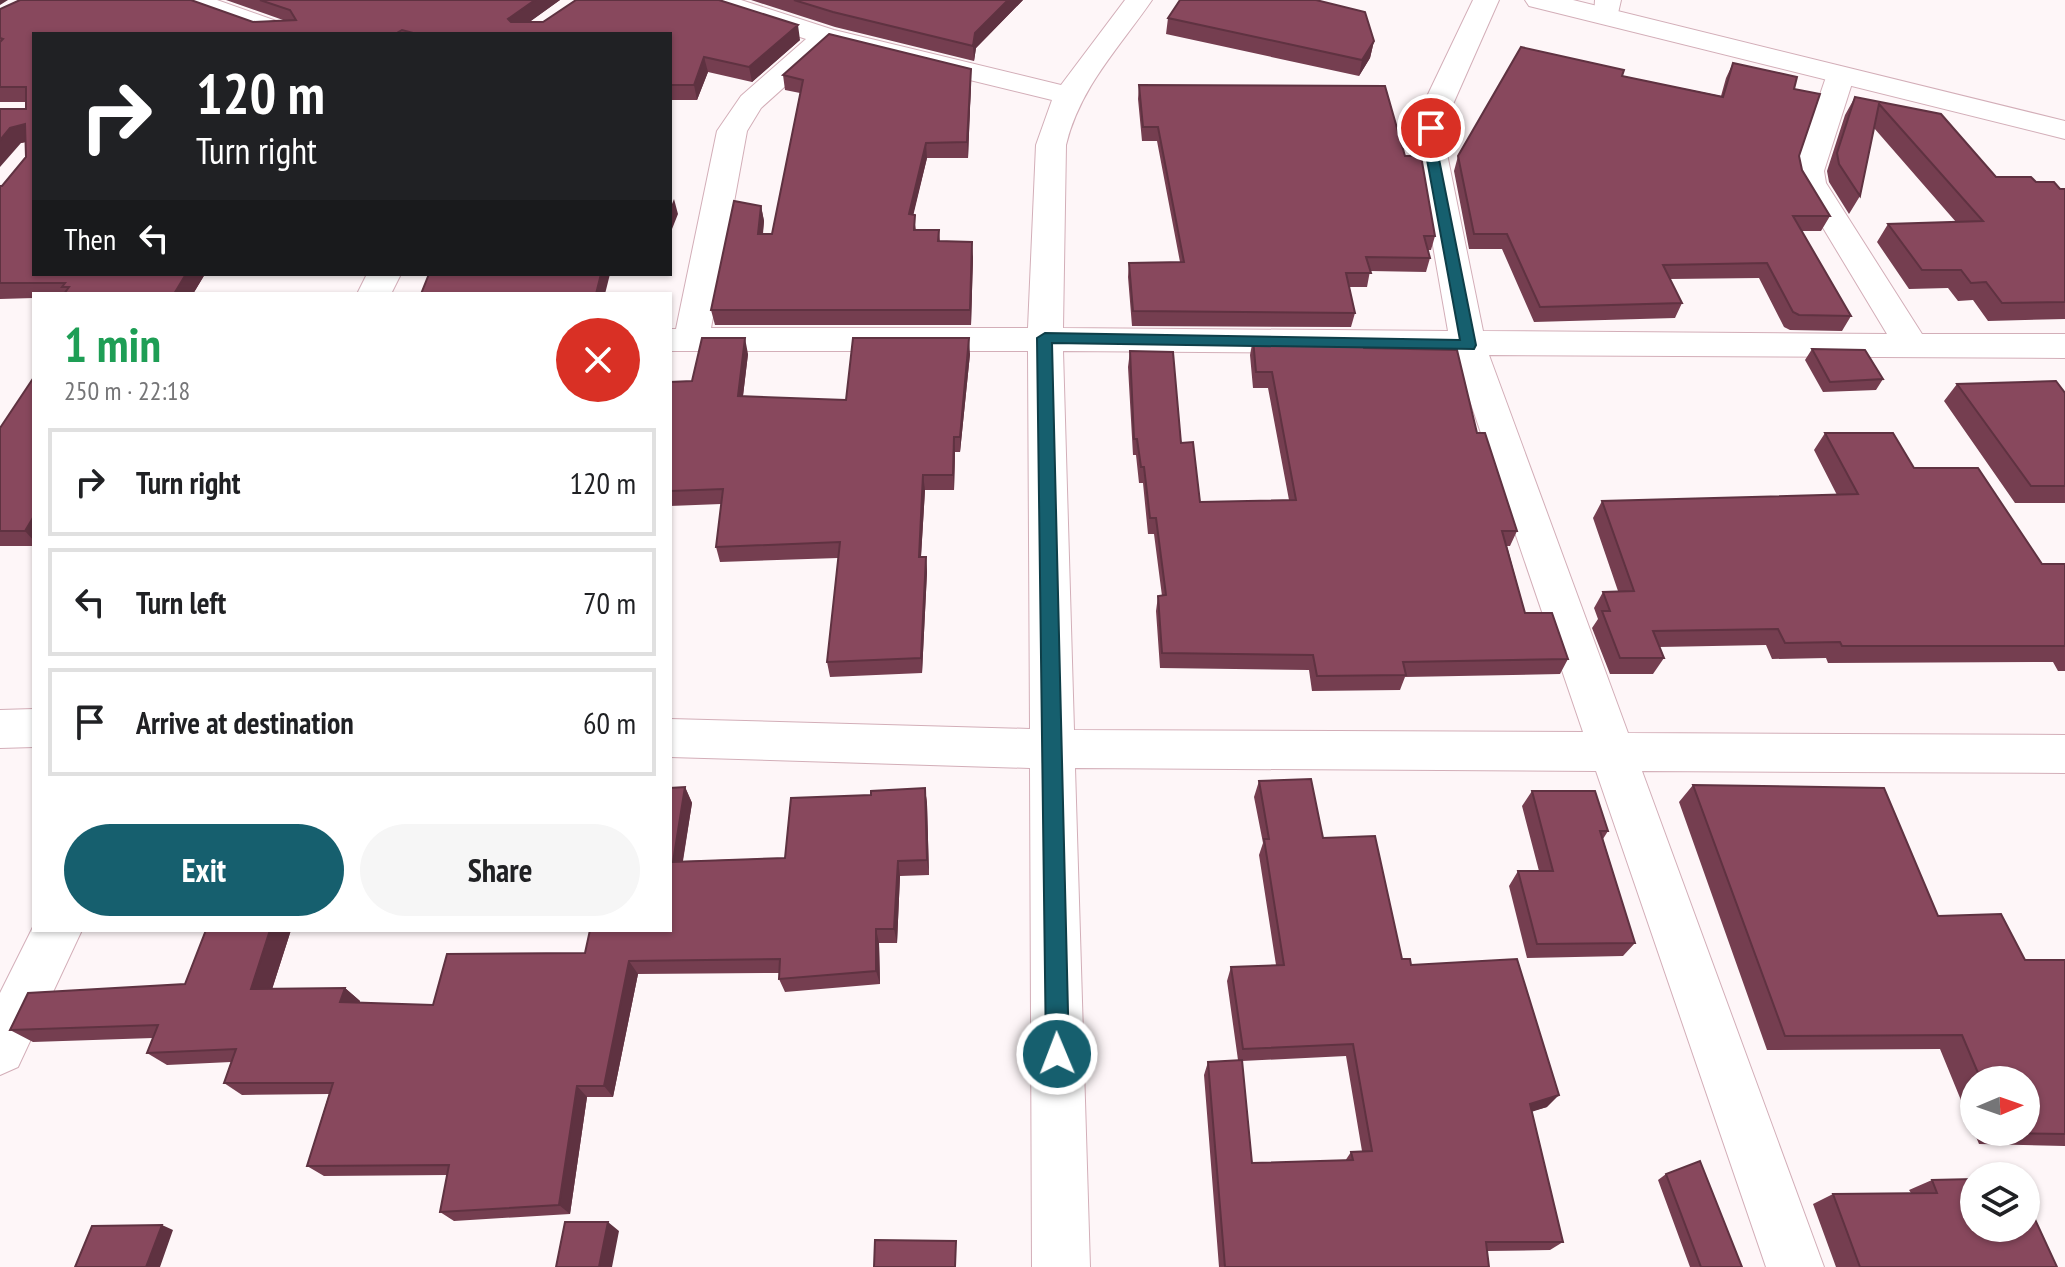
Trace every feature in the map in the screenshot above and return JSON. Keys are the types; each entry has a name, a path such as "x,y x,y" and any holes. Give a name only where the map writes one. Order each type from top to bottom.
{"street":[{"path":"192,0 280,32"},
{"path":"714,0 825,36 1067,95"},
{"path":"1061,1267 1045,338 1051,145 1056,118 1067,95 1139,0"},
{"path":"1486,0 1435,111 1431,128 1431,149 1468,345 1795,1267"},
{"path":"1539,0 1608,8 1840,77 2065,130"},
{"path":"825,36 751,102 732,131 680,340 1045,338 1468,345 2065,346"},
{"path":"1840,77 1809,171 1811,183 1912,346"},
{"path":"0,729 32,728"},
{"path":"672,738 1051,749 2065,754"},
{"path":"0,1049 56,932"}],"building":[{"path":"20,0 191,0 253,22 296,20 290,10 260,0 535,0 508,19 511,22 543,22 576,0 719,0 798,25 749,67 704,57 694,85 672,85 672,32 32,32 32,276 185,276 175,292 65,292 69,287 62,287 65,283 0,283 0,186 26,157 25,124 10,128 0,140 0,109 26,109 26,87 0,87 0,42 3,39 0,38 0,9"},
{"path":"794,0 1008,0 975,33 973,46"},
{"path":"1180,0 1316,0 1365,12 1374,41 1362,60 1168,18"},
{"path":"829,34 971,69 967,142 926,143 909,214 915,215 914,230 939,230 938,241 972,242 970,310 711,310 734,201 761,206 758,234 772,234 803,80 783,75"},
{"path":"1521,47 1624,70 1622,76 1723,97 1733,63 1797,77 1794,89 1820,94 1799,156 1802,170 1830,216 1793,216 1851,316 1799,315 1793,312 1767,263 1663,265 1682,303 1540,307 1507,234 1474,234 1458,156"},
{"path":"1139,85 1385,86 1405,156 1421,156 1435,236 1424,236 1430,258 1366,257 1371,273 1346,273 1355,313 1133,311 1129,263 1184,262 1158,127 1143,127"},
{"path":"1855,97 1941,114 1996,177 2031,177 2036,182 2054,182 2060,189 2065,189 2065,302 2002,303 1986,282 1971,283 1961,270 1922,270 1888,224 1983,221 1879,104 1860,196 1839,164 1837,153"},
{"path":"428,276 600,276 596,292 422,292"},
{"path":"702,338 745,338 738,396 846,400 853,338 969,338 960,437 954,437 953,475 923,475 919,557 926,557 921,658 827,662 840,542 716,547 723,489 672,491 672,382 692,381"},
{"path":"1253,339 1362,340 1364,348 1457,350 1477,433 1485,433 1517,531 1502,531 1525,613 1552,613 1568,659 1403,662 1406,675 1317,676 1313,655 1162,653 1158,596 1166,595 1156,518 1150,518 1144,467 1141,467 1137,439 1134,439 1130,351 1173,352 1181,443 1193,442 1200,502 1296,500 1272,372 1256,372"},
{"path":"1812,349 1865,350 1883,379 1830,382"},
{"path":"32,380 32,519 25,531 0,531 0,428"},
{"path":"2056,381 2065,393 2065,486 2031,486 1957,384"},
{"path":"1825,433 1893,433 1914,468 1978,468 2042,564 2065,564 2065,646 1842,646 1840,642 1785,643 1778,629 1653,631 1664,658 1620,658 1602,611 1610,611 1603,592 1634,591 1602,501 1858,494"},
{"path":"1311,779 1323,838 1375,836 1402,959 1410,959 1411,965 1517,959 1559,1095 1530,1104 1563,1242 1486,1242 1489,1267 1225,1267 1208,1062 1242,1060 1252,1163 1353,1160 1351,1152 1372,1151 1353,1044 1243,1049 1231,967 1284,965 1264,839 1269,839 1259,781"},
{"path":"1693,785 1884,788 1938,916 2001,914 2025,960 2065,960 2065,1134 2040,1134 2040,1066 1975,1066 1962,1035 1785,1036"},
{"path":"685,787 673,862 785,858 791,798 871,795 871,791 925,788 927,860 898,861 894,929 876,929 876,971 779,979 780,959 629,961 604,1086 577,1086 559,1205 440,1212 449,1165 307,1166 333,1083 224,1083 236,1049 147,1053 158,1025 10,1030 28,993 185,984 205,932 269,932 251,989 345,988 340,1002 433,1005 447,954 585,953 590,932 672,932 672,788"},
{"path":"1532,791 1595,791 1608,831 1600,831 1635,943 1537,944 1518,871 1553,871"},
{"path":"1700,1161 1742,1267 1701,1267 1666,1174"},
{"path":"1960,1179 1960,1242 2040,1242 2040,1230 2057,1267 1860,1267 1833,1194 1937,1193 1932,1180"},
{"path":"565,1222 608,1222 599,1267 556,1267"},
{"path":"162,1225 146,1267 75,1267 92,1226"},
{"path":"875,1240 956,1241 955,1267 874,1267"}],"route":[{"path":"1057,1054 1045,338 1468,345 1431,149 1431,128"}]}
